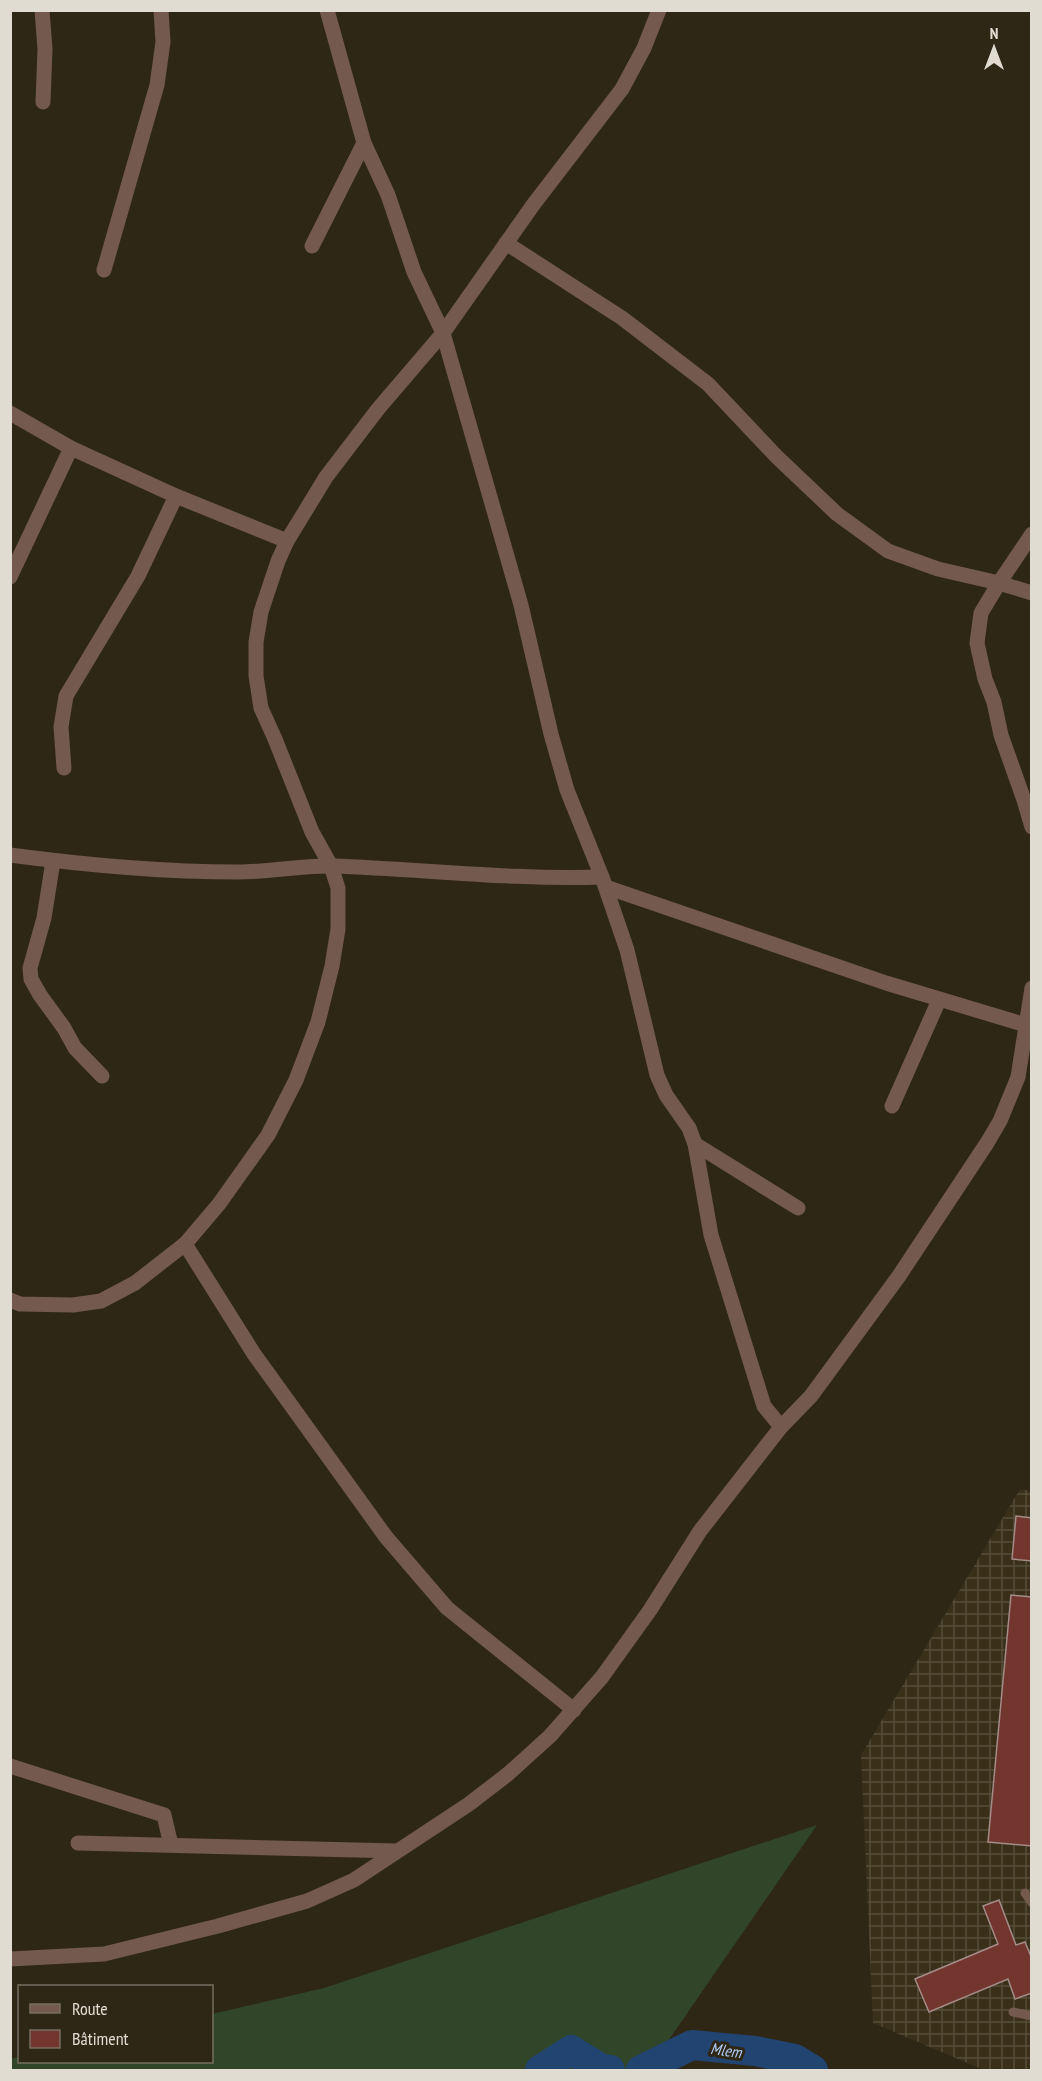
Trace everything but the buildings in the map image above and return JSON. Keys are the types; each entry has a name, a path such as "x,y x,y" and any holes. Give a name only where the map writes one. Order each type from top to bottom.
{"street":[{"path":"42,10 45,49 43,102"},
{"path":"104,270 157,86 163,42 161,10"},
{"path":"327,10 364,143 388,195 414,272 442,333 521,605 551,735 567,790 604,882 627,950 657,1076 695,1144 711,1235 764,1406 781,1428"},
{"path":"10,1300 20,1304 62,1305 101,1300 135,1283 185,1244 219,1204 268,1135 296,1080 318,1022 332,966 338,929 338,888 331,866 312,832 261,708 256,676 255,642 261,612 278,561 286,541 326,477 378,409 442,333 506,243 622,89 644,48 659,10"},
{"path":"312,246 364,143"},
{"path":"506,243 622,318 708,384 776,456 837,514 888,551 938,569 1032,593"},
{"path":"10,413 71,448 176,496 286,541"},
{"path":"10,577 71,448"},
{"path":"64,768 61,727 66,696 138,576 176,496"},
{"path":"1032,534 981,613 977,643 1001,735 1032,827"},
{"path":"10,855 53,861 146,868 239,872 331,866 604,882 939,1000 1026,1025"},
{"path":"53,861 44,918 30,968 31,979 75,1048 102,1076"},
{"path":"10,1959 104,1954 307,1901 354,1880 469,1804 508,1774 550,1736 602,1677 650,1610 700,1531 781,1428 811,1396 892,1286 987,1143 1000,1121 1018,1077 1032,988"},
{"path":"892,1106 939,1000"},
{"path":"695,1144 798,1208"},
{"path":"185,1244 254,1354 386,1537 447,1608 574,1710"},
{"path":"10,1766 164,1815 171,1845"},
{"path":"78,1843 397,1851"}],"lane":[{"path":"1025,1893 1032,1903"},
{"path":"1013,2012 1032,2016"}],"shaded area":[{"path":"1020,1489 1031,1491 1031,2070 984,2070 873,2023 861,1755"}],"green space":[{"path":"817,1825 648,2070 11,2070 11,2059 18,2057 18,2063 213,2063 213,2014 324,1988"}],"waterway":[{"name":"Mlem","path":"641,2070 692,2045 755,2051 795,2059 813,2070"},
{"name":"Mlem","path":"540,2070 571,2050 602,2069 610,2070"}]}
